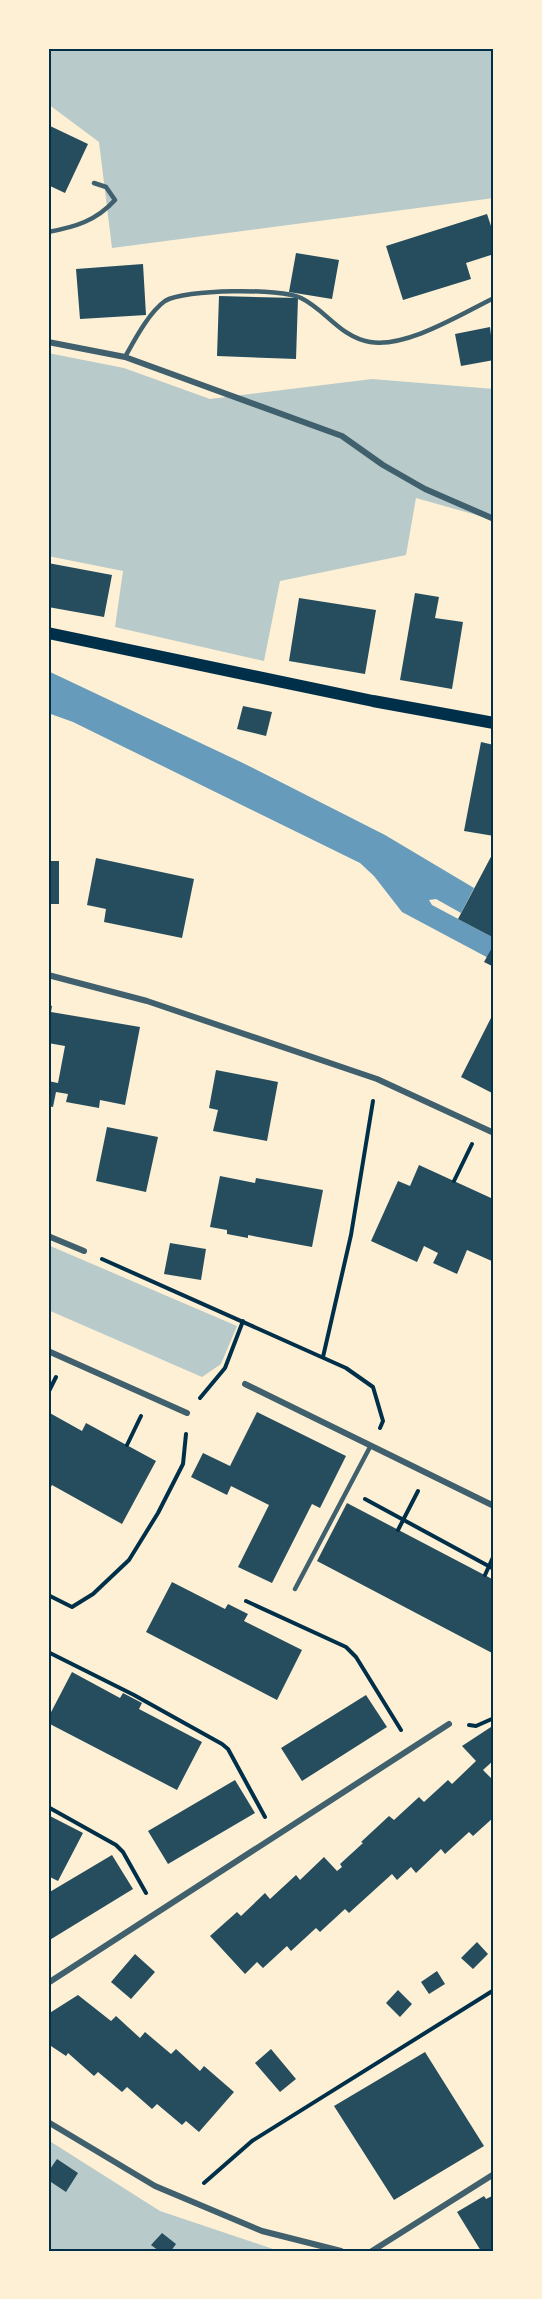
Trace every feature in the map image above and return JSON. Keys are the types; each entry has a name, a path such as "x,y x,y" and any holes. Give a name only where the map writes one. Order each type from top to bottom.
{"main road":[{"path":"48,633 373,701 494,723"}],"street":[{"path":"48,342 125,357 342,436 383,465 425,489 494,519"},
{"path":"48,975 147,1001 377,1079 494,1133"},
{"path":"48,1236 84,1251"},
{"path":"48,1351 187,1413"},
{"path":"245,1384 494,1506"},
{"path":"48,1983 449,1724"},
{"path":"48,2122 156,2186 185,2199 262,2231 341,2251"},
{"path":"372,2251 494,2174"}],"lane":[{"path":"48,232 74,227 101,215 115,200 106,187 94,183"},
{"path":"125,357 142,328 165,301 201,293 244,291 301,298 339,329 369,342 398,341 494,298"},
{"path":"295,1589 370,1447"}],"path":[{"path":"323,1357 351,1235 377,1079"},
{"path":"454,1181 481,1126"},
{"path":"84,1251 323,1357 373,1387 383,1421 370,1447"},
{"path":"48,1596 72,1607 93,1594 129,1560 158,1513 183,1464 187,1413 225,1368 243,1321"},
{"path":"127,1445 151,1398"},
{"path":"398,1530 426,1474"},
{"path":"348,1490 494,1569"},
{"path":"485,1575 494,1556"},
{"path":"246,1601 346,1647 356,1657 412,1748"},
{"path":"48,1652 134,1695 222,1744 228,1749 275,1836"},
{"path":"48,1807 123,1852 157,1912"},
{"path":"185,2199 252,2141 494,1990"}],"shaded area":[{"path":"48,48 494,48 494,198 112,248 99,142 48,104"},
{"path":"48,353 124,368 210,399 372,379 494,389 494,520 416,498 406,555 280,581 264,661 115,627 123,571 48,556"},
{"path":"48,1245 237,1326 221,1364 202,1377 48,1310"},
{"path":"48,2140 160,2211 279,2251 48,2251"}],"water":[{"path":"48,671 245,764 385,835 474,888 461,913 436,899 429,900 432,905 494,938 494,961 402,912 374,876 360,863 73,722 48,713"}],"building":[{"path":"48,125 88,144 65,193 48,185"},
{"path":"487,214 494,235 494,254 466,263 471,279 403,300 386,246"},
{"path":"296,253 339,260 332,299 289,292"},
{"path":"143,264 146,315 80,319 76,269"},
{"path":"219,296 298,298 296,359 217,356"},
{"path":"490,327 494,360 461,366 455,334"},
{"path":"48,563 112,575 104,617 48,607"},
{"path":"415,593 439,597 435,618 463,622 452,689 400,680"},
{"path":"299,598 376,610 365,674 289,661"},
{"path":"243,706 272,712 266,736 237,729"},
{"path":"481,742 494,745 494,836 464,831"},
{"path":"494,851 494,938 458,919"},
{"path":"96,858 194,879 182,938 104,922 106,909 87,905"},
{"path":"48,861 59,861 59,904 50,904 50,920"},
{"path":"494,944 491,959 494,960 494,967 484,962"},
{"path":"48,1005 52,1006 51,1012 140,1027 125,1105 100,1100 99,1108 66,1102 68,1094 56,1092 53,1107 48,1106 48,1081 58,1083 65,1046 48,1043"},
{"path":"494,1012 494,1094 461,1077"},
{"path":"216,1070 278,1082 267,1141 213,1131 218,1110 209,1108"},
{"path":"107,1127 158,1137 146,1192 96,1181"},
{"path":"419,1165 491,1198 494,1192 494,1262 467,1250 457,1274 433,1263 438,1253 424,1246 417,1262 371,1241 398,1181 410,1186"},
{"path":"220,1176 255,1183 256,1178 323,1190 312,1247 248,1235 248,1238 227,1234 227,1230 210,1227"},
{"path":"170,1243 206,1249 201,1280 164,1274"},
{"path":"48,1412 82,1431 86,1423 156,1461 122,1524 52,1485 48,1492"},
{"path":"257,1412 346,1456 320,1508 312,1504 272,1583 238,1567 269,1505 231,1486 227,1495 191,1477 203,1453 230,1466"},
{"path":"347,1503 494,1580 494,1654 317,1561"},
{"path":"172,1582 225,1609 228,1604 248,1614 244,1621 302,1650 277,1700 146,1632"},
{"path":"72,1672 120,1698 123,1693 142,1703 139,1709 202,1742 177,1790 48,1723 48,1718"},
{"path":"366,1695 387,1727 302,1781 281,1748"},
{"path":"494,1725 494,1760 483,1770 494,1781 494,1817 473,1836 469,1832 445,1854 441,1849 416,1873 411,1867 397,1880 392,1874 349,1913 345,1909 320,1932 316,1928 291,1951 287,1946 263,1968 257,1962 245,1974 210,1936 237,1912 241,1916 265,1893 270,1899 296,1875 300,1880 324,1857 337,1871 342,1867 340,1864 389,1816 394,1820 419,1797 424,1802 448,1780 452,1784 476,1761 462,1746"},
{"path":"235,1780 255,1813 168,1864 148,1831"},
{"path":"48,1815 83,1833 58,1881 48,1876"},
{"path":"112,1855 133,1889 48,1941 48,1893"},
{"path":"477,1942 488,1954 473,1969 461,1958"},
{"path":"135,1954 155,1972 131,1999 111,1982"},
{"path":"437,1971 445,1984 429,1994 421,1982"},
{"path":"398,1990 412,2004 400,2017 386,2003"},
{"path":"78,1995 111,2021 116,2016 140,2038 145,2032 171,2054 176,2049 200,2071 204,2066 234,2092 199,2132 186,2121 182,2125 157,2104 152,2109 127,2087 122,2092 98,2072 94,2076 68,2053 66,2056 48,2044 48,2014"},
{"path":"271,2049 296,2079 280,2092 255,2063"},
{"path":"425,2052 484,2146 394,2200 334,2106"},
{"path":"57,2159 78,2173 66,2192 48,2180 48,2172"},
{"path":"494,2195 494,2251 481,2251 457,2212 484,2196 486,2199"},
{"path":"162,2233 176,2244 171,2251 159,2251 151,2245"}]}
